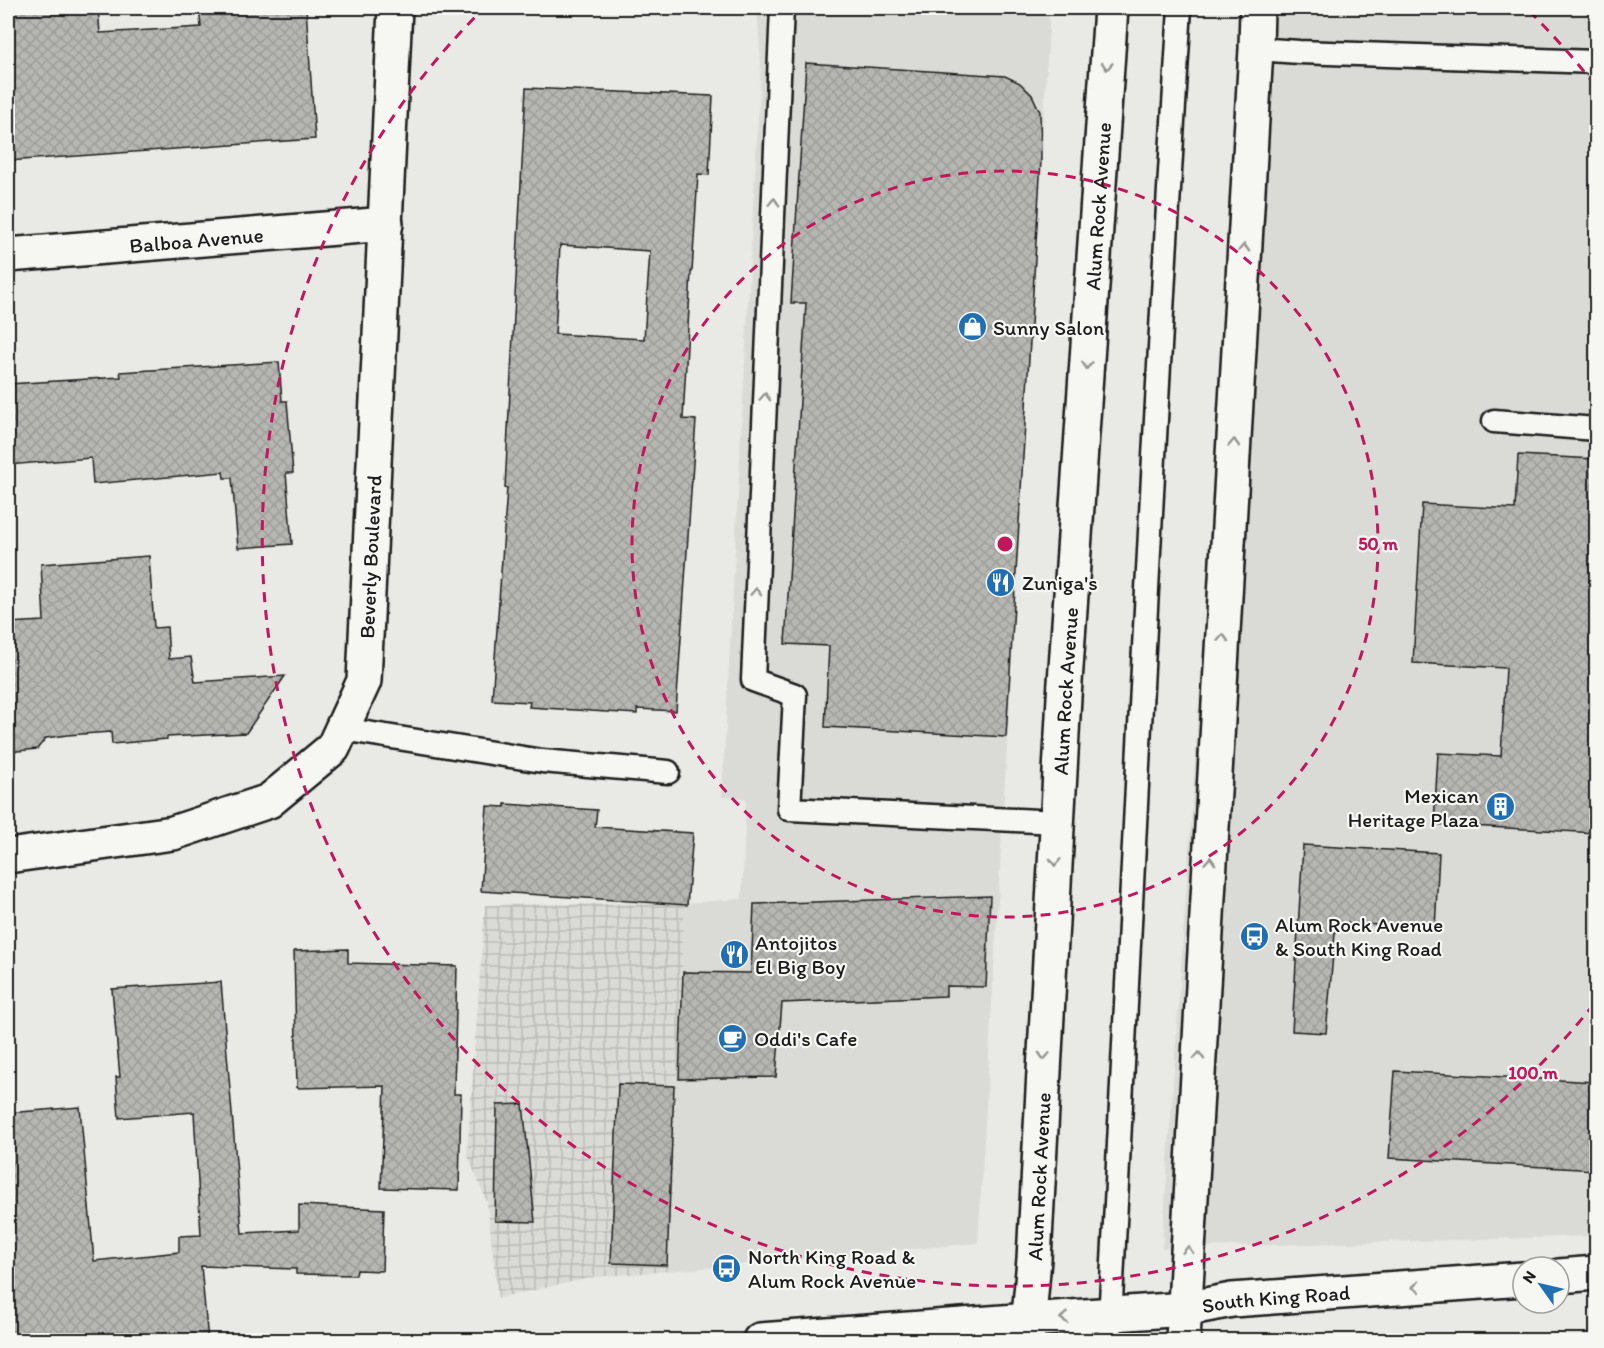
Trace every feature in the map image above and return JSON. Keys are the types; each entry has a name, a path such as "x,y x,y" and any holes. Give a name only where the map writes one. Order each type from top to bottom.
{"main road":[{"name":"Beverly Boulevard","path":"8,856 173,833 269,801 333,748 364,681 395,8"},
{"name":"Alum Rock Avenue","path":"1028,1330 1034,1259 1066,673 1111,8"},
{"path":"1184,1325 1257,8"},
{"name":"Balboa Avenue","path":"8,255 386,224"},
{"path":"1571,1275 1596,1273"},
{"name":"South King Road","path":"760,1341 1184,1325 1232,1300 1511,1280"}],"lane":[{"path":"782,8 753,680 795,695 789,809 1058,822"},
{"path":"1110,1327 1129,930 1180,8"},
{"path":"1256,49 1516,57 1596,62"},
{"path":"1494,421 1596,429"},
{"path":"342,729 542,761 668,772"}],"shaded area":[{"path":"757,8 1050,8 978,1243 669,1271 685,903 742,899 746,798 722,797 761,62"},
{"path":"1246,8 1596,8 1596,1236 1162,1248"},
{"path":"685,903 669,1271 595,1277 498,1298 487,1202 467,1154 485,905"}],"building":[{"path":"8,8 98,8 100,33 201,27 199,8 306,8 315,139 8,161"},
{"path":"806,63 1005,76 1020,83 1032,95 1040,112 1041,160 1006,737 825,727 829,646 785,644 806,303 791,303"},
{"path":"526,88 713,96 709,175 698,174 691,272 683,419 696,420 676,711 637,709 637,714 529,707 530,702 492,700 507,488 505,487","holes":["560,245 650,251 644,339 555,334"]},
{"path":"279,362 282,401 287,401 293,473 286,473 292,544 238,548 232,478 224,478 223,472 93,484 91,458 8,465 8,384 121,377 120,372"},
{"path":"1518,455 1596,459 1596,833 1434,824 1438,753 1501,756 1506,668 1413,663 1422,504 1515,509"},
{"path":"149,556 154,628 167,627 169,659 191,657 195,682 285,676 246,733 167,737 167,739 112,744 111,732 67,735 46,738 37,749 8,752 8,623 44,621 41,564"},
{"path":"505,804 597,810 595,827 693,833 687,905 481,891 487,806 505,807"},
{"path":"1303,845 1439,853 1435,929 1336,922 1326,1033 1292,1031"},
{"path":"990,896 986,987 946,986 946,996 782,1003 776,1077 679,1079 683,972 751,973 754,904"},
{"path":"348,949 348,963 457,966 454,1094 461,1094 459,1190 381,1188 385,1086 297,1088 294,951"},
{"path":"221,982 242,1233 299,1230 299,1205 384,1209 382,1271 357,1270 356,1275 296,1274 296,1269 201,1266 208,1341 166,1341 165,1334 126,1338 125,1332 8,1341 8,1113 80,1107 94,1261 179,1252 179,1236 201,1235 194,1112 119,1118 116,1077 120,1077 112,989"},
{"path":"1395,1071 1596,1082 1596,1170 1389,1158"},
{"path":"618,1084 674,1086 667,1265 611,1263"},
{"path":"523,1104 535,1222 495,1221 497,1105"}],"place":[{"name":"Sunny Salon","path":"972,327"},
{"name":"Zuniga's","path":"1001,582"},
{"name":"Mexican Heritage Plaza","path":"1500,807"},
{"name":"Alum Rock Avenue & South King Road","path":"1254,936"},
{"name":"Antojitos El Big Boy","path":"734,954"},
{"name":"Oddi's Cafe","path":"733,1038"},
{"name":"North King Road & Alum Rock Avenue","path":"727,1268"}]}
